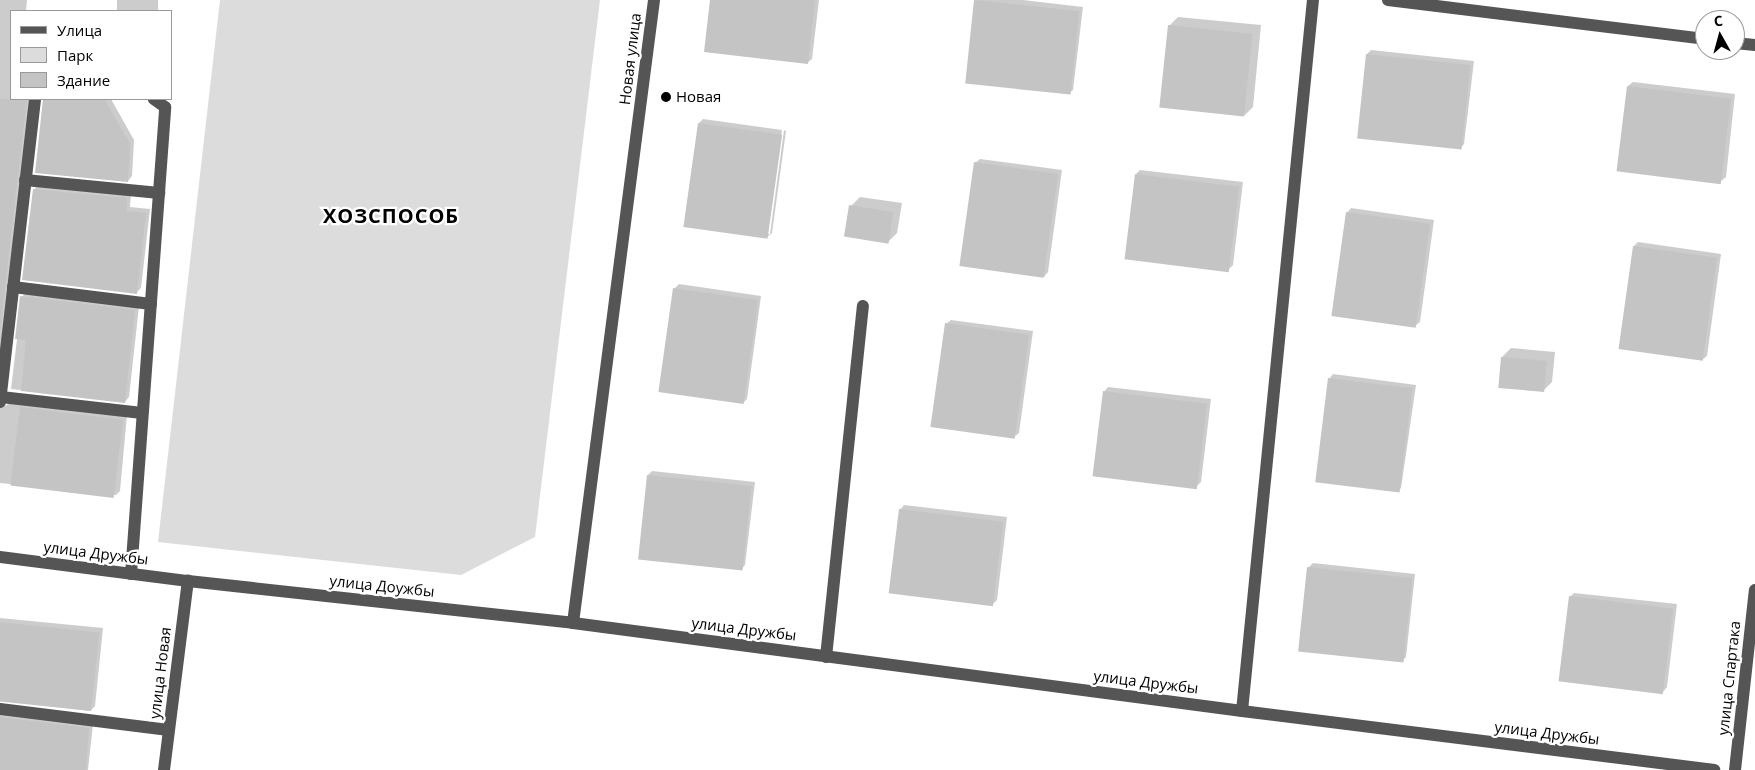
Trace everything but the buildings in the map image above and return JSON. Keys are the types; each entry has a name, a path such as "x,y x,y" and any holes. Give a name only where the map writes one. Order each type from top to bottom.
{"street":[{"name":"Новая улица","path":"573,623 654,0"},
{"path":"1242,711 1313,0"},
{"path":"1388,0 1422,2 1695,38"},
{"path":"0,402 35,100"},
{"path":"130,574 165,108 155,100"},
{"path":"25,180 159,193"},
{"path":"13,287 150,304"},
{"path":"826,657 863,306"},
{"path":"0,397 142,413"},
{"name":"улица Дружбы","path":"0,556 188,581"},
{"name":"улица Доужбы","path":"188,581 573,623"},
{"name":"улица Новая","path":"164,770 188,581"},
{"name":"улица Спартака","path":"1735,770 1755,590"},
{"name":"улица Дружбы","path":"573,623 1242,711 1714,770"},
{"path":"0,708 169,730"}],"green space":[{"path":"220,0 600,0 535,537 461,575 158,542"}],"place":[{"name":"Новая","path":"666,97"}],"district":[{"name":"ХОЗСПОСОБ","path":"391,215"}]}
